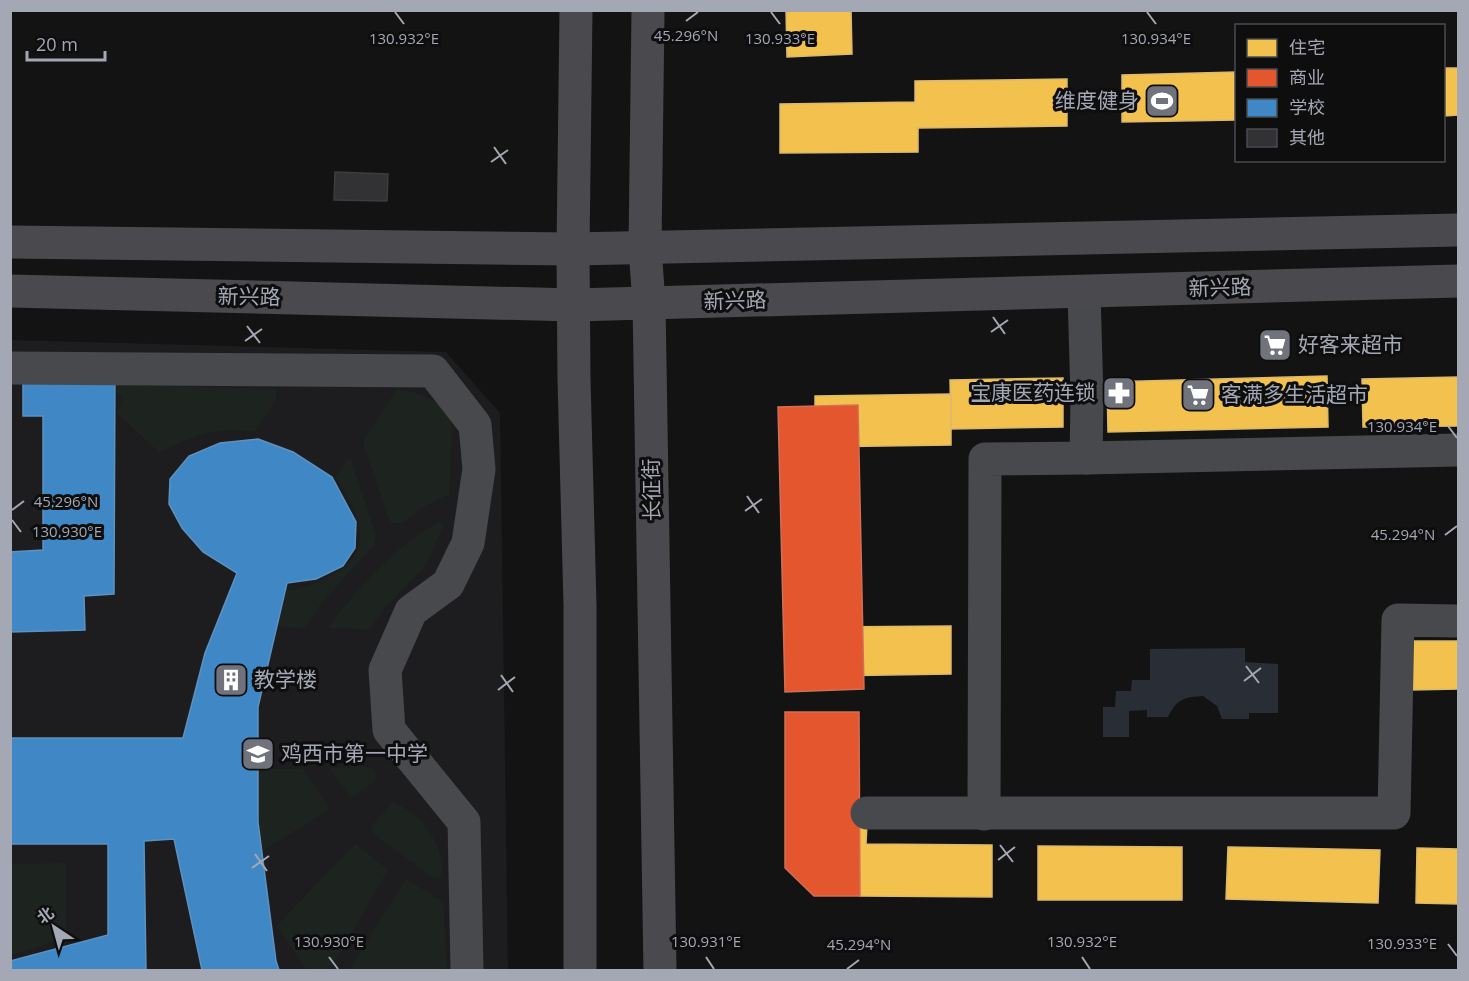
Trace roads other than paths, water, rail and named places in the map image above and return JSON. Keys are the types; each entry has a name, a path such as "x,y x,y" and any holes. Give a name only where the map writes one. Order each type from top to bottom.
{"main road":[{"path":"576,10 573,249 580,604 580,970"},
{"name":"长征街","path":"648,10 645,248 649,303 660,970"},
{"path":"10,242 573,249 1458,230"},
{"name":"新兴路","path":"10,291 574,305 1458,281"}],"street":[{"path":"1084,292 1086,458"},
{"path":"10,368 433,371 475,425 479,469 468,543 448,584 411,611 385,670 389,730 464,822 467,970"},
{"path":"984,814 985,459 1458,450"},
{"path":"867,813 1394,813 1398,620 1458,621"}],"place":[{"name":"维度健身","path":"1162,101"},
{"name":"好客来超市","path":"1275,345"},
{"name":"宝康医药连锁","path":"1119,393"},
{"name":"客满多生活超市","path":"1198,395"},
{"name":"教学楼","path":"231,680"},
{"name":"鸡西市第一中学","path":"258,754"}]}
